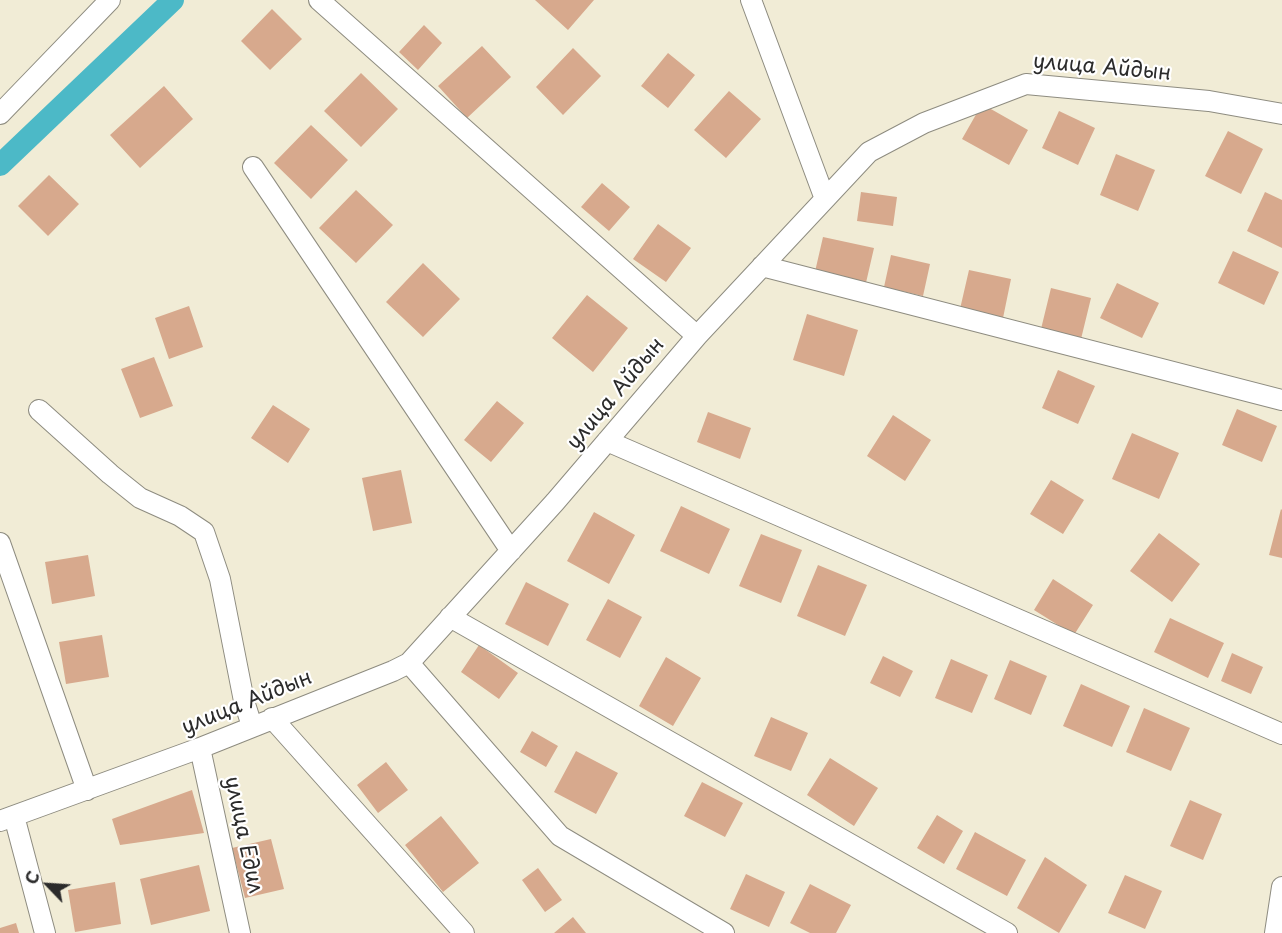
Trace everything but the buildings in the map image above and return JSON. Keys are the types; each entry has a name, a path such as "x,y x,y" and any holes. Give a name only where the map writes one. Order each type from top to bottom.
{"street":[{"path":"0,114 94,8 110,0"},
{"path":"319,0 697,336"},
{"path":"752,0 825,199"},
{"name":"улица Айдын","path":"7,819 200,748 409,663 511,551 697,336 869,152 924,123 1026,84 1209,101 1282,114"},
{"path":"253,167 511,551"},
{"path":"762,266 1282,400"},
{"path":"39,410 140,498 180,516 204,532 220,579 244,701 252,726"},
{"path":"607,441 1282,734"},
{"path":"0,543 87,789"},
{"path":"450,617 1007,933"},
{"path":"409,663 560,836 724,933"},
{"path":"272,718 464,933"},
{"name":"улица Едил","path":"200,748 240,933"},
{"path":"7,819 45,933"},
{"path":"1275,933 1282,887"}],"waterway":[{"path":"0,165 173,0"}]}
